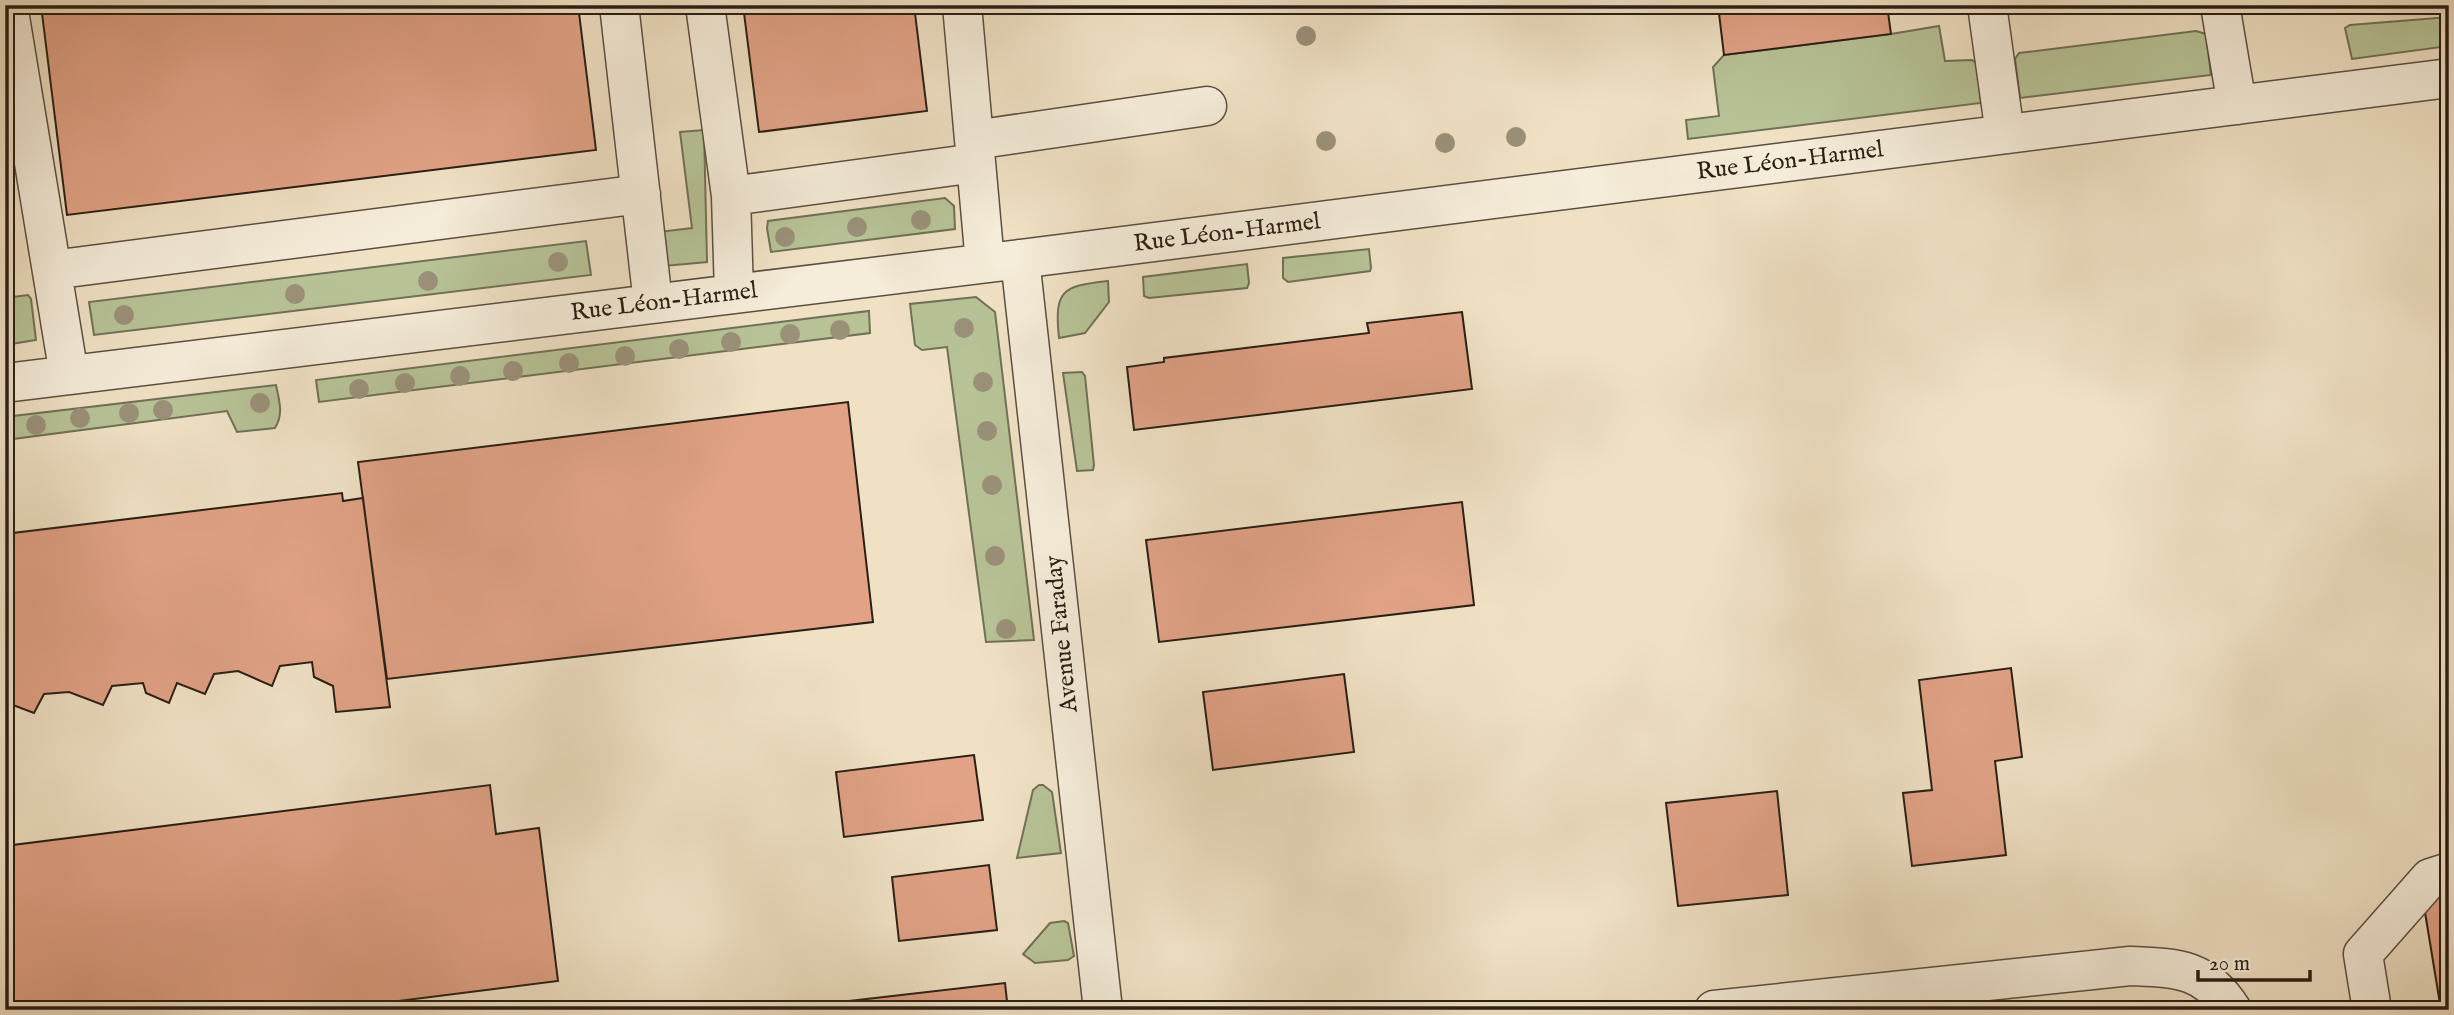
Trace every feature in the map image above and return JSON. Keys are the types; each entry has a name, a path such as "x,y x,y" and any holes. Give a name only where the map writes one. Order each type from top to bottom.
{"street":[{"path":"8,5 69,376"},
{"path":"619,5 653,303"},
{"path":"705,5 731,196 734,293"},
{"name":"Avenue Faraday","path":"962,5 975,151 1002,261 1103,1010"},
{"path":"1987,5 2005,134"},
{"path":"2220,5 2236,105"},
{"name":"Rue Léon-Harmel","path":"5,383 1002,261 2449,78"},
{"path":"731,196 1207,106"},
{"path":"52,270 641,194"},
{"path":"2364,1009 2363,954 2430,878 2449,872"},
{"path":"1714,1010 2130,966 2179,968 2206,980 2232,1010"}],"green space":[{"path":"2449,17 2449,46 2352,59 2345,28 2350,25"},
{"path":"1939,26 1945,61 1972,60 1977,64 1981,103 1688,139 1686,120 1719,116 1713,67 1724,55"},
{"path":"2196,31 2206,34 2211,75 2020,98 2015,59 2019,53"},
{"path":"704,130 707,262 664,266 658,232 692,228 680,132"},
{"path":"945,198 954,206 955,229 771,252 768,221"},
{"path":"586,241 591,275 94,335 89,302"},
{"path":"1369,249 1370,271 1288,282 1283,278 1283,258"},
{"path":"1247,264 1247,288 1149,298 1144,296 1143,277"},
{"path":"1108,281 1109,302 1085,333 1059,338 1058,310 1064,293 1080,285"},
{"path":"28,295 31,299 36,340 5,345 5,298"},
{"path":"976,297 995,312 1034,640 986,642 947,347 922,350 915,345 910,304"},
{"path":"869,311 870,333 319,402 316,380"},
{"path":"1082,372 1085,376 1094,465 1093,470 1077,471 1063,373"},
{"path":"276,385 280,412 275,428 237,432 227,411 5,440 5,417"},
{"path":"1039,785 1052,792 1061,853 1017,858 1033,790"},
{"path":"1050,923 1068,923 1074,956 1068,960 1035,963 1023,954"}],"building":[{"path":"41,5 578,5 596,150 67,215"},
{"path":"743,5 914,5 927,111 759,132"},
{"path":"1718,5 1887,5 1891,34 1724,55"},
{"path":"1462,312 1472,389 1134,430 1127,367 1164,362 1164,358 1369,333 1367,323"},
{"path":"848,402 873,622 387,679 358,462"},
{"path":"342,493 343,501 363,498 390,707 336,712 333,686 314,677 312,662 280,666 272,686 238,671 214,674 205,694 177,683 169,703 146,693 143,683 112,686 103,705 69,692 44,694 34,713 5,702 5,534"},
{"path":"1462,502 1474,605 1159,642 1146,540"},
{"path":"2011,668 2022,757 1995,761 2006,855 1912,866 1903,793 1932,790 1919,680"},
{"path":"1344,674 1354,752 1213,770 1203,692"},
{"path":"974,755 983,820 844,837 836,772"},
{"path":"490,785 496,834 539,828 558,981 327,1010 5,1010 5,846"},
{"path":"1777,791 1788,895 1678,906 1666,803"},
{"path":"989,865 997,930 899,941 892,877"},
{"path":"2449,890 2449,1010 2441,1010 2422,894"},
{"path":"1005,983 1008,1010 806,1010 806,1006"}]}
